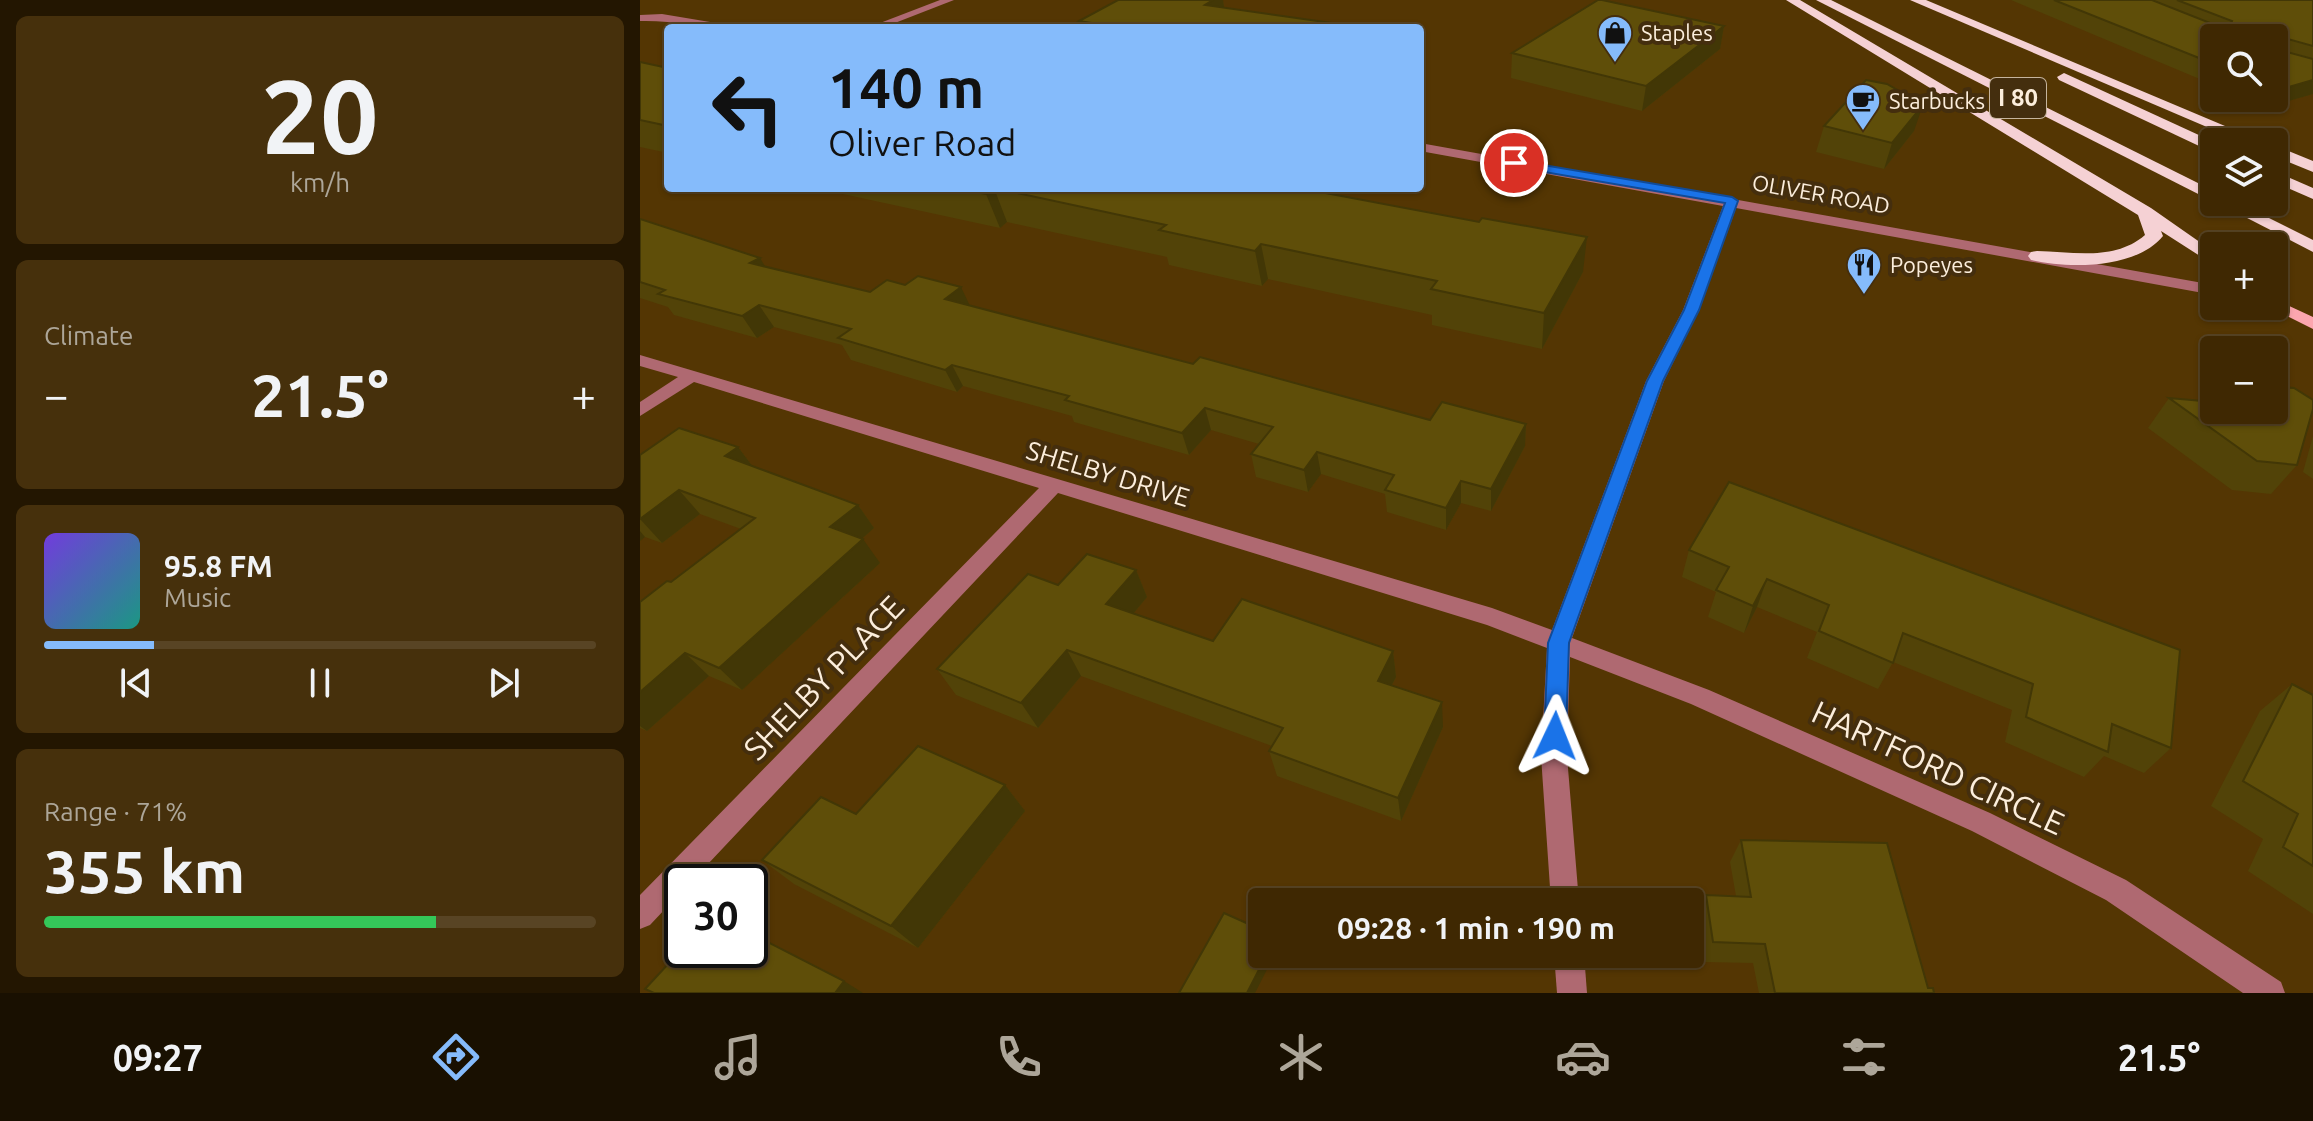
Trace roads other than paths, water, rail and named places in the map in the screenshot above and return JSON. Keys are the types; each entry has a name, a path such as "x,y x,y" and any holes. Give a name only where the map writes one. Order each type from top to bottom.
{"highway":[{"path":"1792,0 2145,212 2200,250"},
{"name":"I 80","path":"1822,0 2200,190"},
{"name":"I 80","path":"1902,0 2200,141"},
{"path":"1916,0 2222,128"},
{"path":"2288,156 2313,167"},
{"path":"2288,182 2313,194"},
{"path":"2037,256 2106,258 2143,249 2154,236 2145,212"},
{"path":"2252,216 2313,247"}],"main road":[{"path":"2288,311 2313,324"}],"street":[{"path":"883,24 949,0"},
{"path":"640,10 704,24"},
{"path":"640,18 662,17"},
{"name":"OLIVER ROAD","path":"1424,148 2200,287"},
{"path":"1564,888 1554,756 1559,643 1655,381 1691,310 1732,201"},
{"name":"SHELBY DRIVE","path":"640,360 1492,617 1559,643"},
{"path":"640,410 693,375"},
{"name":"SHELBY PLACE","path":"640,915 1054,485"},
{"name":"HARTFORD CIRCLE","path":"1559,643 1700,697 1981,822 2116,890 2270,993"},
{"path":"1570,968 1572,993"}],"place":[{"name":"Staples","path":"1615,64"},
{"name":"Starbucks","path":"1863,132"},
{"name":"Popeyes","path":"1864,296"}]}
